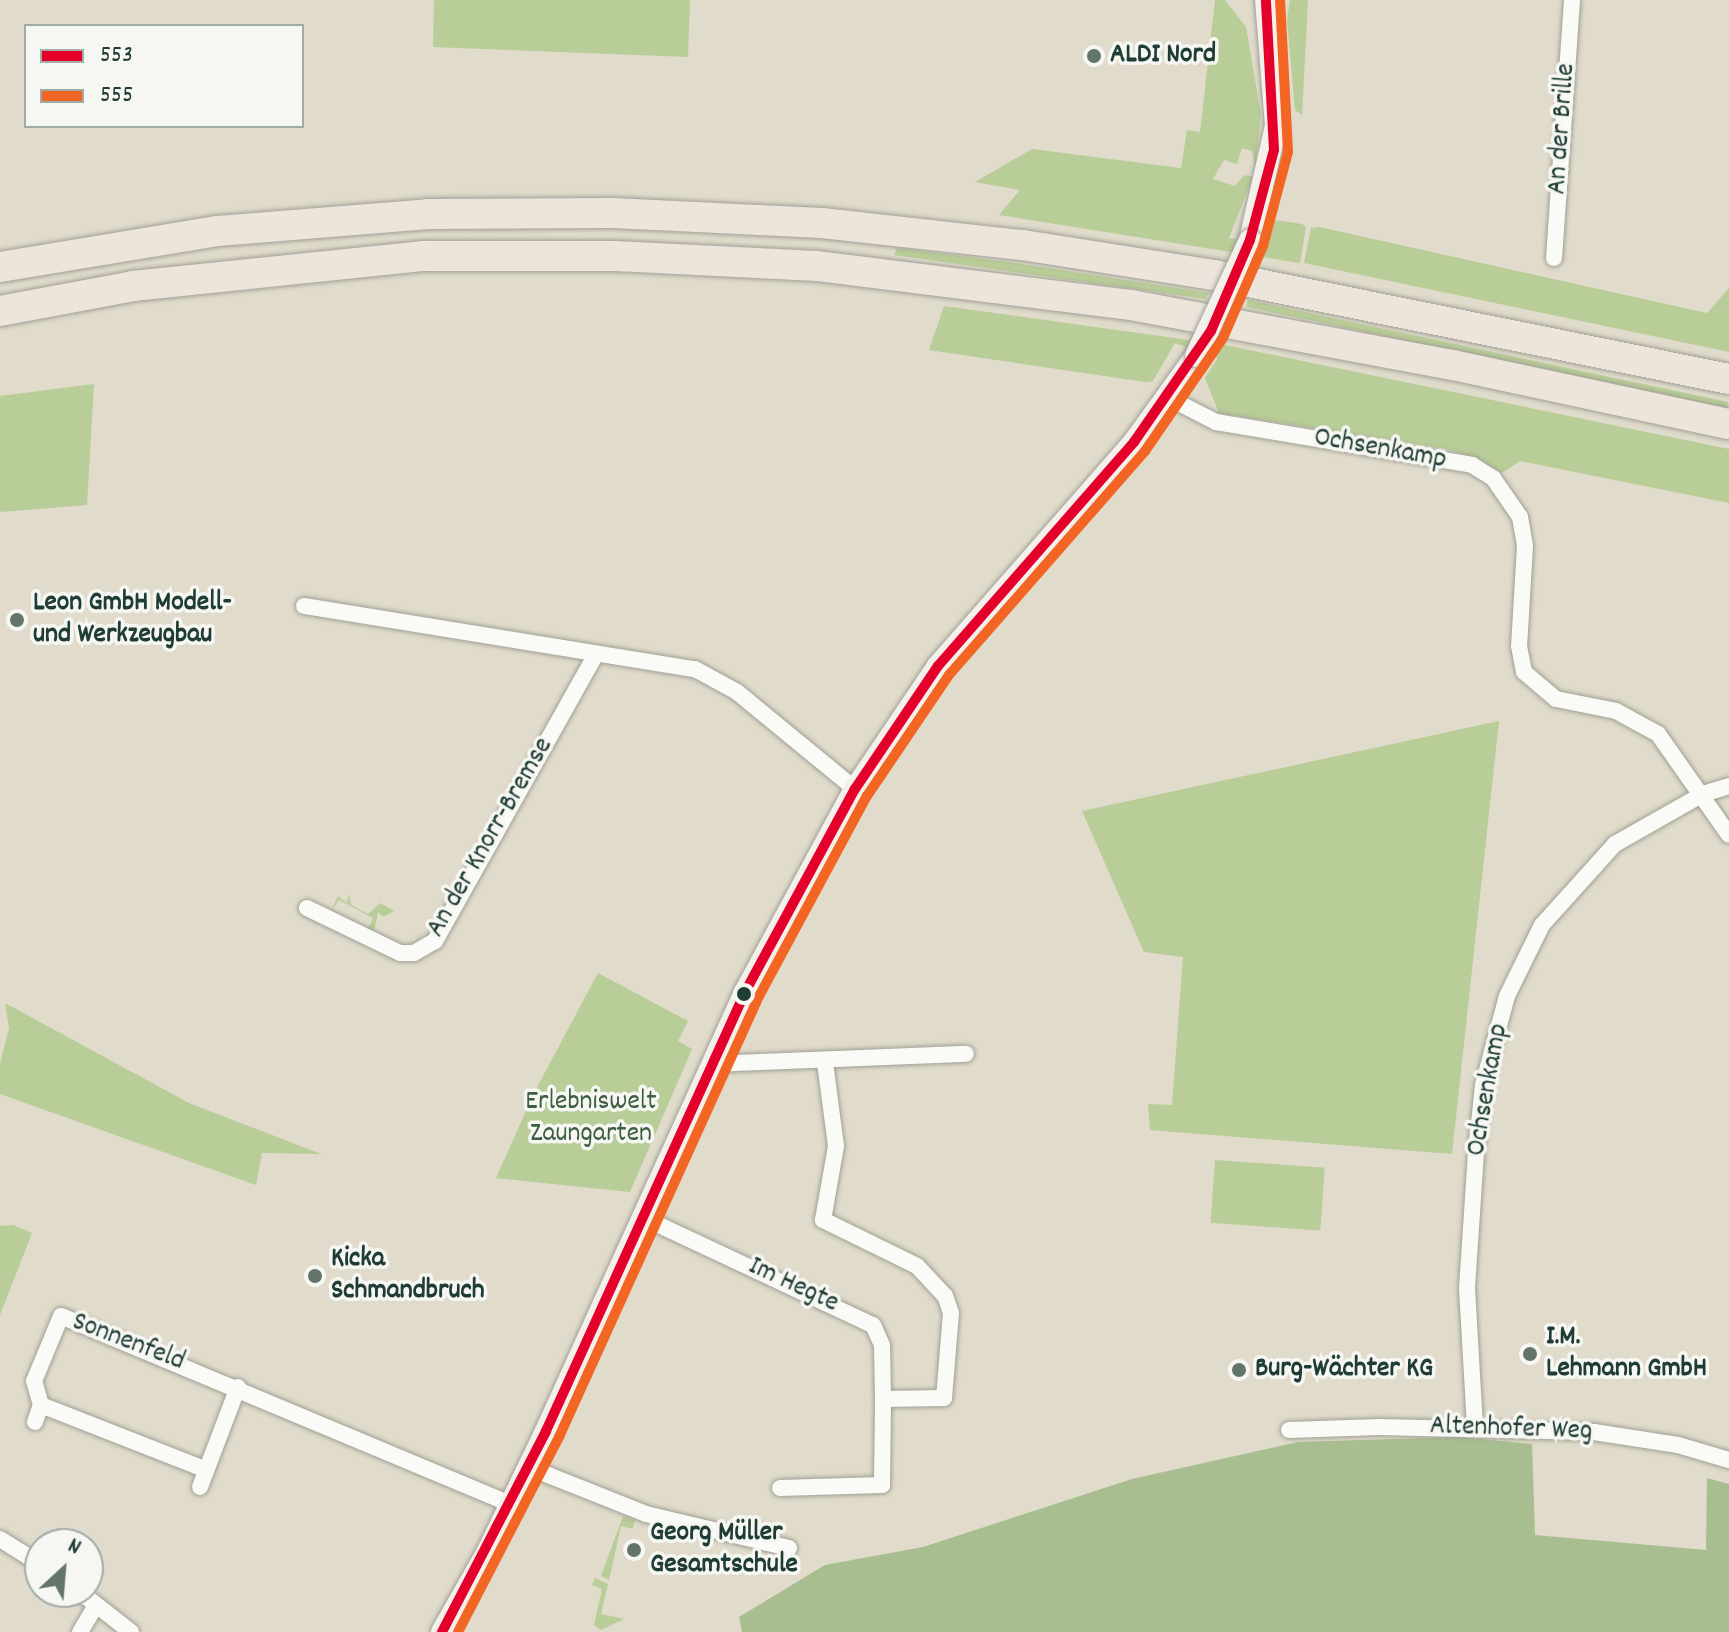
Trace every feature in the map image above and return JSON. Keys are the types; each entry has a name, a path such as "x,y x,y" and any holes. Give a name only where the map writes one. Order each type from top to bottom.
{"highway":[{"path":"0,267 218,231 428,214 612,213 822,223 1022,245 1214,275 1729,379"},
{"path":"0,311 133,286 424,256 614,256 817,266 1131,305 1453,365 1729,424"}],"street":[{"path":"442,1632 511,1504 749,984 855,789 938,666 1169,398 1196,356 1250,240 1276,126 1266,0"},
{"name":"An der Brille","path":"1554,258 1572,0"},
{"name":"Ochsenkamp","path":"1169,398 1216,422 1472,465 1493,478 1520,517 1525,546 1519,646 1524,672 1556,699 1616,711 1645,725 1667,742 1703,794 1631,831 1576,883 1531,942 1507,996 1483,1085 1476,1152 1467,1288 1475,1427"},
{"path":"304,606 595,656 666,664 716,677 855,789"},
{"name":"An der Knorr-Bremse","path":"307,908 400,953 414,953 435,941 595,656"},
{"path":"1729,786 1703,794 1729,835"},
{"path":"712,1064 825,1062 966,1054"},
{"path":"825,1062 836,1146 823,1220 917,1266 945,1296 951,1313 944,1398 883,1399"},
{"name":"Im Hegte","path":"642,1217 873,1325 882,1345 882,1485 780,1488"},
{"name":"Sonnenfeld","path":"35,1422 41,1405 34,1381 61,1316 307,1415 511,1504"},
{"path":"200,1487 238,1387"},
{"path":"41,1405 207,1470"},
{"name":"Altenhofer Weg","path":"1289,1430 1475,1427 1594,1432 1678,1445 1729,1460"},
{"path":"528,1467 646,1514 789,1548"},
{"path":"0,1539 24,1554"},
{"path":"80,1632 94,1608"},
{"path":"100,1608 131,1632"}],"green space":[{"path":"434,0 690,0 688,57 433,47"},
{"path":"1215,0 1225,0 1246,27 1261,115 1255,168 1252,151 1242,148 1237,164 1224,160 1213,179 1235,186 1244,175 1253,177 1229,238 1268,245 1275,220 1302,224 1306,227 1300,263 999,215 1020,190 975,182 1032,149 1181,168 1187,130 1200,132"},
{"path":"1290,0 1308,0 1302,115 1295,110 1287,20"},
{"path":"1319,227 1707,313 1729,288 1729,352 1304,263 1311,228"},
{"path":"897,248 1209,293 1206,299 894,255"},
{"path":"1248,300 1728,402 1727,409 1247,307"},
{"path":"944,306 1225,345 1729,449 1729,503 1520,461 1502,473 1477,458 1445,449 1219,413 1205,378 1218,358 1175,343 1153,381 1145,382 929,350"},
{"path":"94,384 87,505 0,512 0,396"},
{"path":"1499,721 1452,1154 1150,1130 1148,1104 1172,1105 1183,957 1144,952 1082,811"},
{"path":"349,894 351,905 368,914 380,903 394,911 383,917 378,912 374,932 368,929 373,918 339,900 331,911 338,896 347,903"},
{"name":"Erlebniswelt Zaungarten","path":"598,973 688,1021 678,1041 692,1049 630,1192 496,1178 535,1091"},
{"path":"5,1003 189,1103 321,1154 262,1153 256,1185 0,1094 0,1064 9,1028"},
{"path":"1215,1160 1325,1168 1320,1231 1211,1223"},
{"path":"13,1225 32,1233 0,1315 0,1226"},
{"path":"1460,1437 1532,1444 1535,1535 1706,1550 1707,1478 1729,1484 1729,1632 742,1632 739,1617 825,1565 923,1547 1132,1479 1298,1442"},
{"path":"623,1516 635,1520 633,1529 621,1526 609,1580 601,1576"},
{"path":"595,1578 608,1584 601,1614 624,1619 601,1630 594,1625 602,1589 592,1585"}],"transit line":[{"name":"553","path":"442,1632 546,1431 744,994 855,789 938,666 1134,442 1211,331 1250,240 1274,150 1266,0"},
{"name":"555","path":"458,1632 559,1437 757,1000 867,796 949,675 1145,451 1223,338 1263,246 1288,152 1280,0"}],"place":[{"name":"ALDI Nord","path":"1094,56"},
{"name":"Leon GmbH Modell- und Werkzeugbau","path":"17,620"},
{"name":"Kicka Schmandbruch","path":"315,1276"},
{"name":"I.M. Lehmann GmbH","path":"1530,1354"},
{"name":"Burg-Wächter KG","path":"1239,1370"},
{"name":"Georg Müller Gesamtschule","path":"634,1550"}]}
